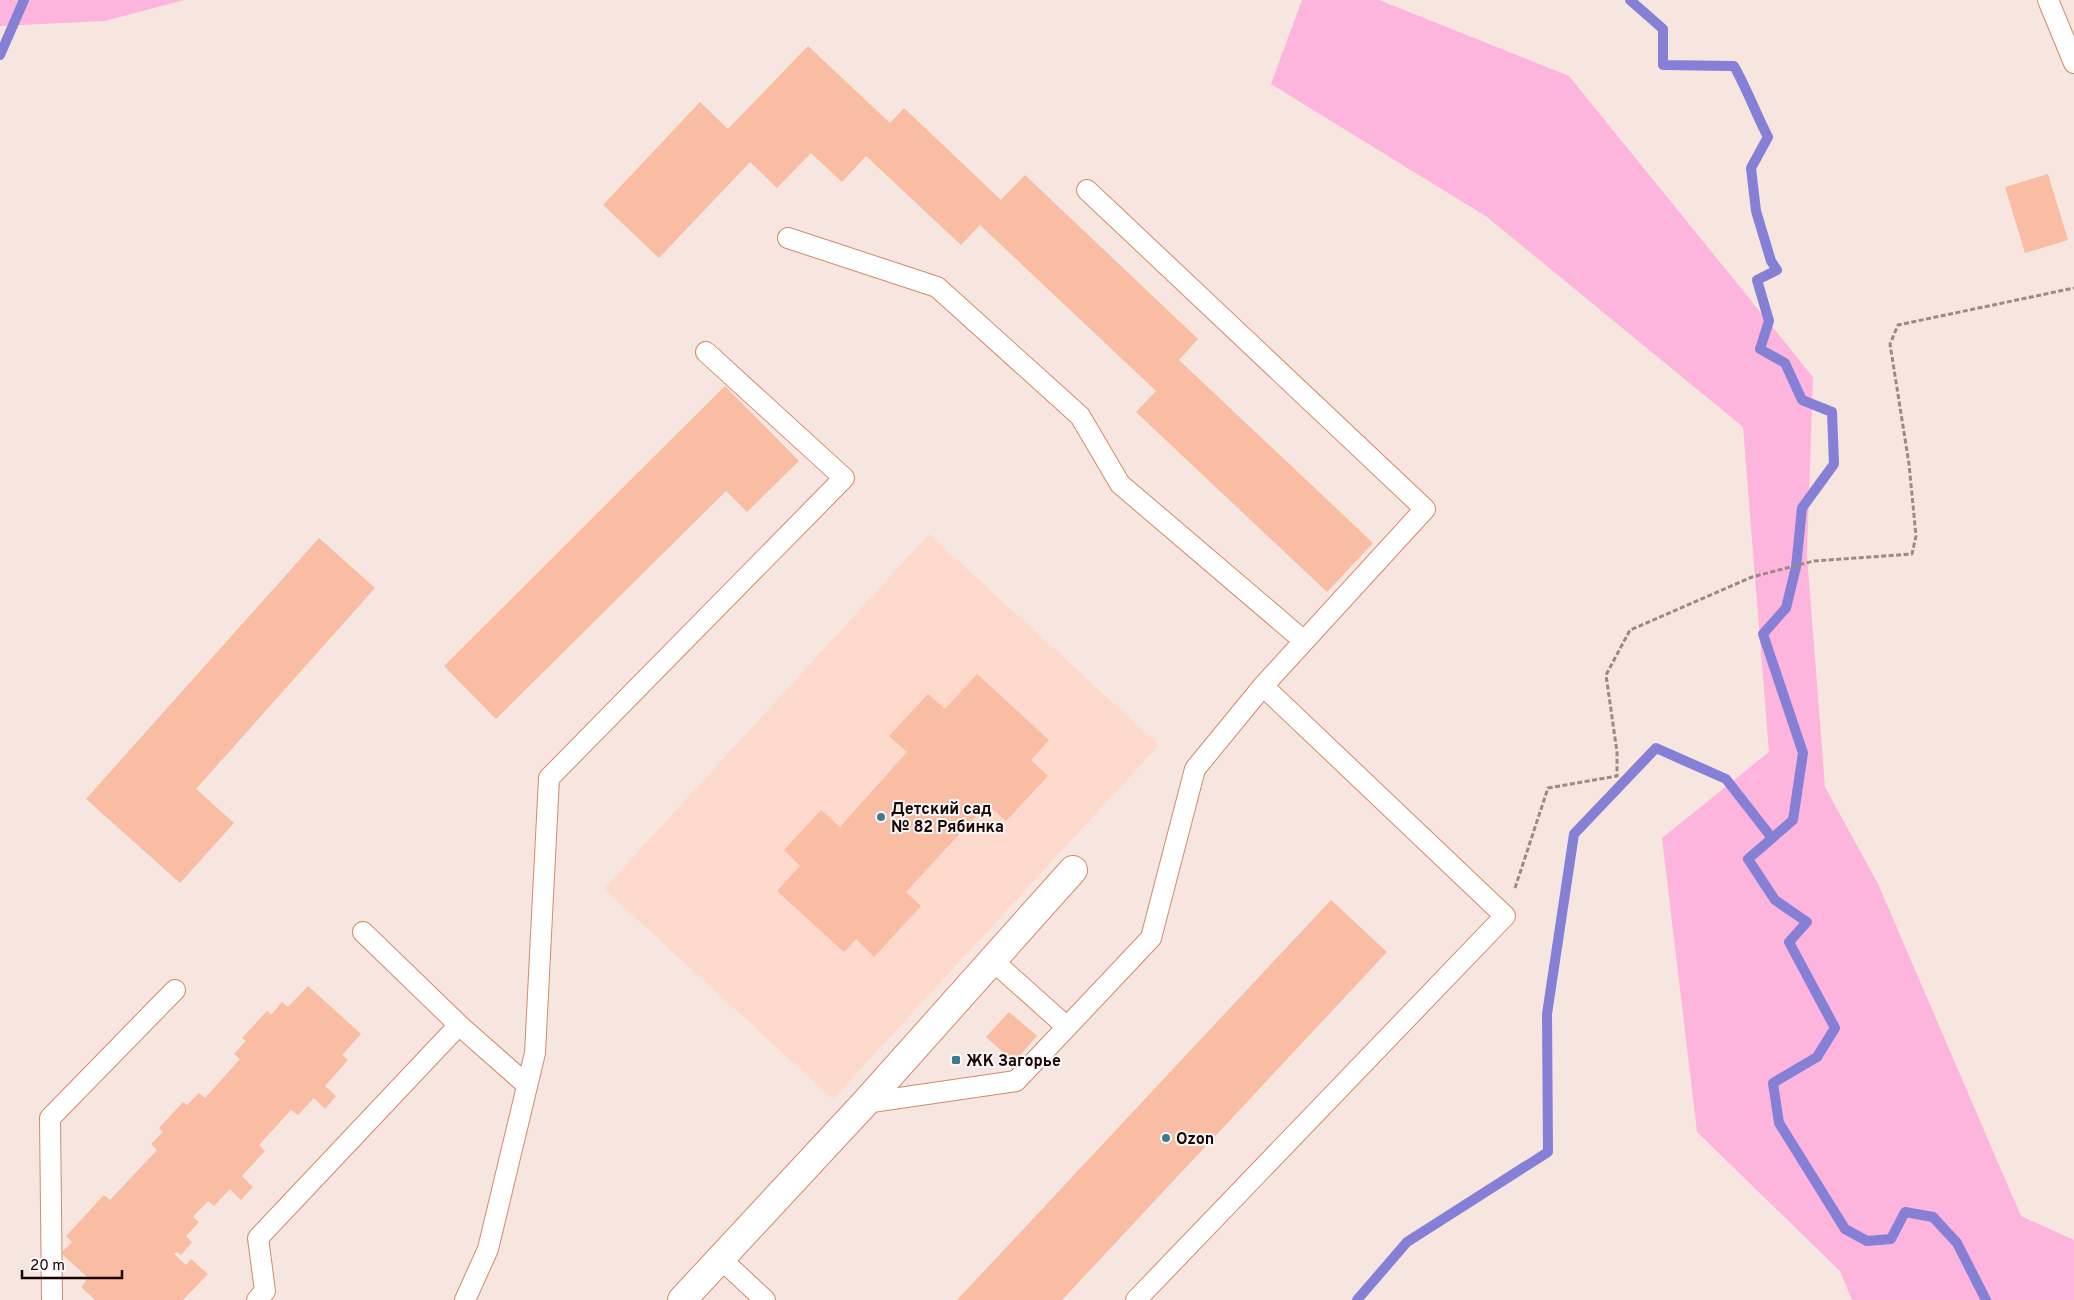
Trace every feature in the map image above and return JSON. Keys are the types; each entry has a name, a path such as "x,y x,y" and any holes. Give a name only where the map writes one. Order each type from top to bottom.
{"street":[{"path":"682,1300 864,1103 1073,870"}],"lane":[{"path":"2048,0 2074,63"},
{"path":"864,1103 1016,1081 1067,1027 1151,938 1195,768 1263,686 1425,509 1086,190"},
{"path":"788,238 937,287 1080,416 1120,484 1304,641"},
{"path":"465,1300 488,1249 536,1053 549,778 844,478 706,352"},
{"path":"1136,1300 1505,916 1263,686"},
{"path":"363,932 459,1025 527,1085"},
{"path":"992,960 1067,1027"},
{"path":"52,1300 50,1118 174,990"},
{"path":"257,1300 265,1291 258,1238 459,1025"},
{"path":"721,1259 765,1300"}],"path":[{"path":"1505,916 1548,788 1617,776 1617,752 1606,675 1630,630 1752,578 1814,562 1912,554 1916,536 1913,500 1890,344 1898,325 2074,288"}],"shaded area":[{"path":"0,0 184,0 105,21 0,26"},
{"path":"1302,0 1379,0 1569,76 1813,377 1807,555 1825,787 1878,884 2021,1216 2074,1240 2074,1300 1852,1300 1840,1271 1697,1132 1662,838 1769,752 1743,427 1487,217 1271,84"},
{"name":"Детский сад № 82 Рябинка","path":"929,534 1159,745 833,1099 604,889"}],"building":[{"path":"808,46 890,123 904,108 1001,200 1025,175 1198,339 1179,360 1373,543 1327,592 1136,412 1156,391 980,225 961,245 866,156 842,182 811,153 777,188 750,162 659,258 603,205 700,102 728,129"},
{"path":"2048,174 2068,240 2025,253 2005,187"},
{"path":"725,386 799,461 747,512 726,491 496,719 444,666"},
{"path":"319,538 375,588 196,789 234,823 180,883 86,799"},
{"path":"977,674 1049,740 1031,760 1048,776 1006,821 987,804 906,892 921,906 874,957 856,939 844,952 777,891 800,866 784,850 821,810 840,827 907,752 889,736 928,694 945,709"},
{"path":"1331,900 1387,952 1062,1300 957,1300"},
{"path":"308,986 361,1034 342,1055 348,1060 325,1086 336,1096 325,1109 314,1098 298,1115 291,1110 259,1145 265,1151 242,1176 253,1187 241,1200 230,1189 214,1206 208,1201 193,1217 199,1222 186,1236 192,1242 181,1255 177,1252 174,1254 186,1265 191,1259 208,1274 183,1300 95,1300 81,1287 88,1278 61,1253 72,1242 66,1236 104,1195 110,1200 157,1150 151,1144 163,1132 159,1128 183,1102 187,1105 199,1093 205,1098 240,1059 234,1054 246,1041 242,1038 267,1011 271,1015 282,1002 288,1007"},
{"path":"1009,1012 1037,1036 1014,1062 986,1037"}],"waterway":[{"path":"0,55 24,0"},
{"path":"1630,0 1663,29 1663,65 1734,66 1743,84 1768,137 1751,168 1756,211 1771,261 1777,270 1757,280 1769,321 1760,349 1785,363 1802,400 1832,412 1834,464 1802,508 1796,567 1786,608 1763,634 1803,753 1793,820 1748,859 1775,900 1807,922 1789,942 1835,1028 1817,1057 1773,1083 1779,1123 1845,1229 1867,1241 1891,1239 1905,1212 1933,1217 1957,1243 1986,1300"},
{"path":"1357,1300 1407,1242 1548,1152 1547,1014 1574,834 1656,748 1726,779 1772,838"}],"place":[{"name":"Детский сад № 82 Рябинка","path":"881,817"},
{"name":"ЖК Загорье","path":"956,1060"},
{"name":"Ozon","path":"1166,1138"}]}
